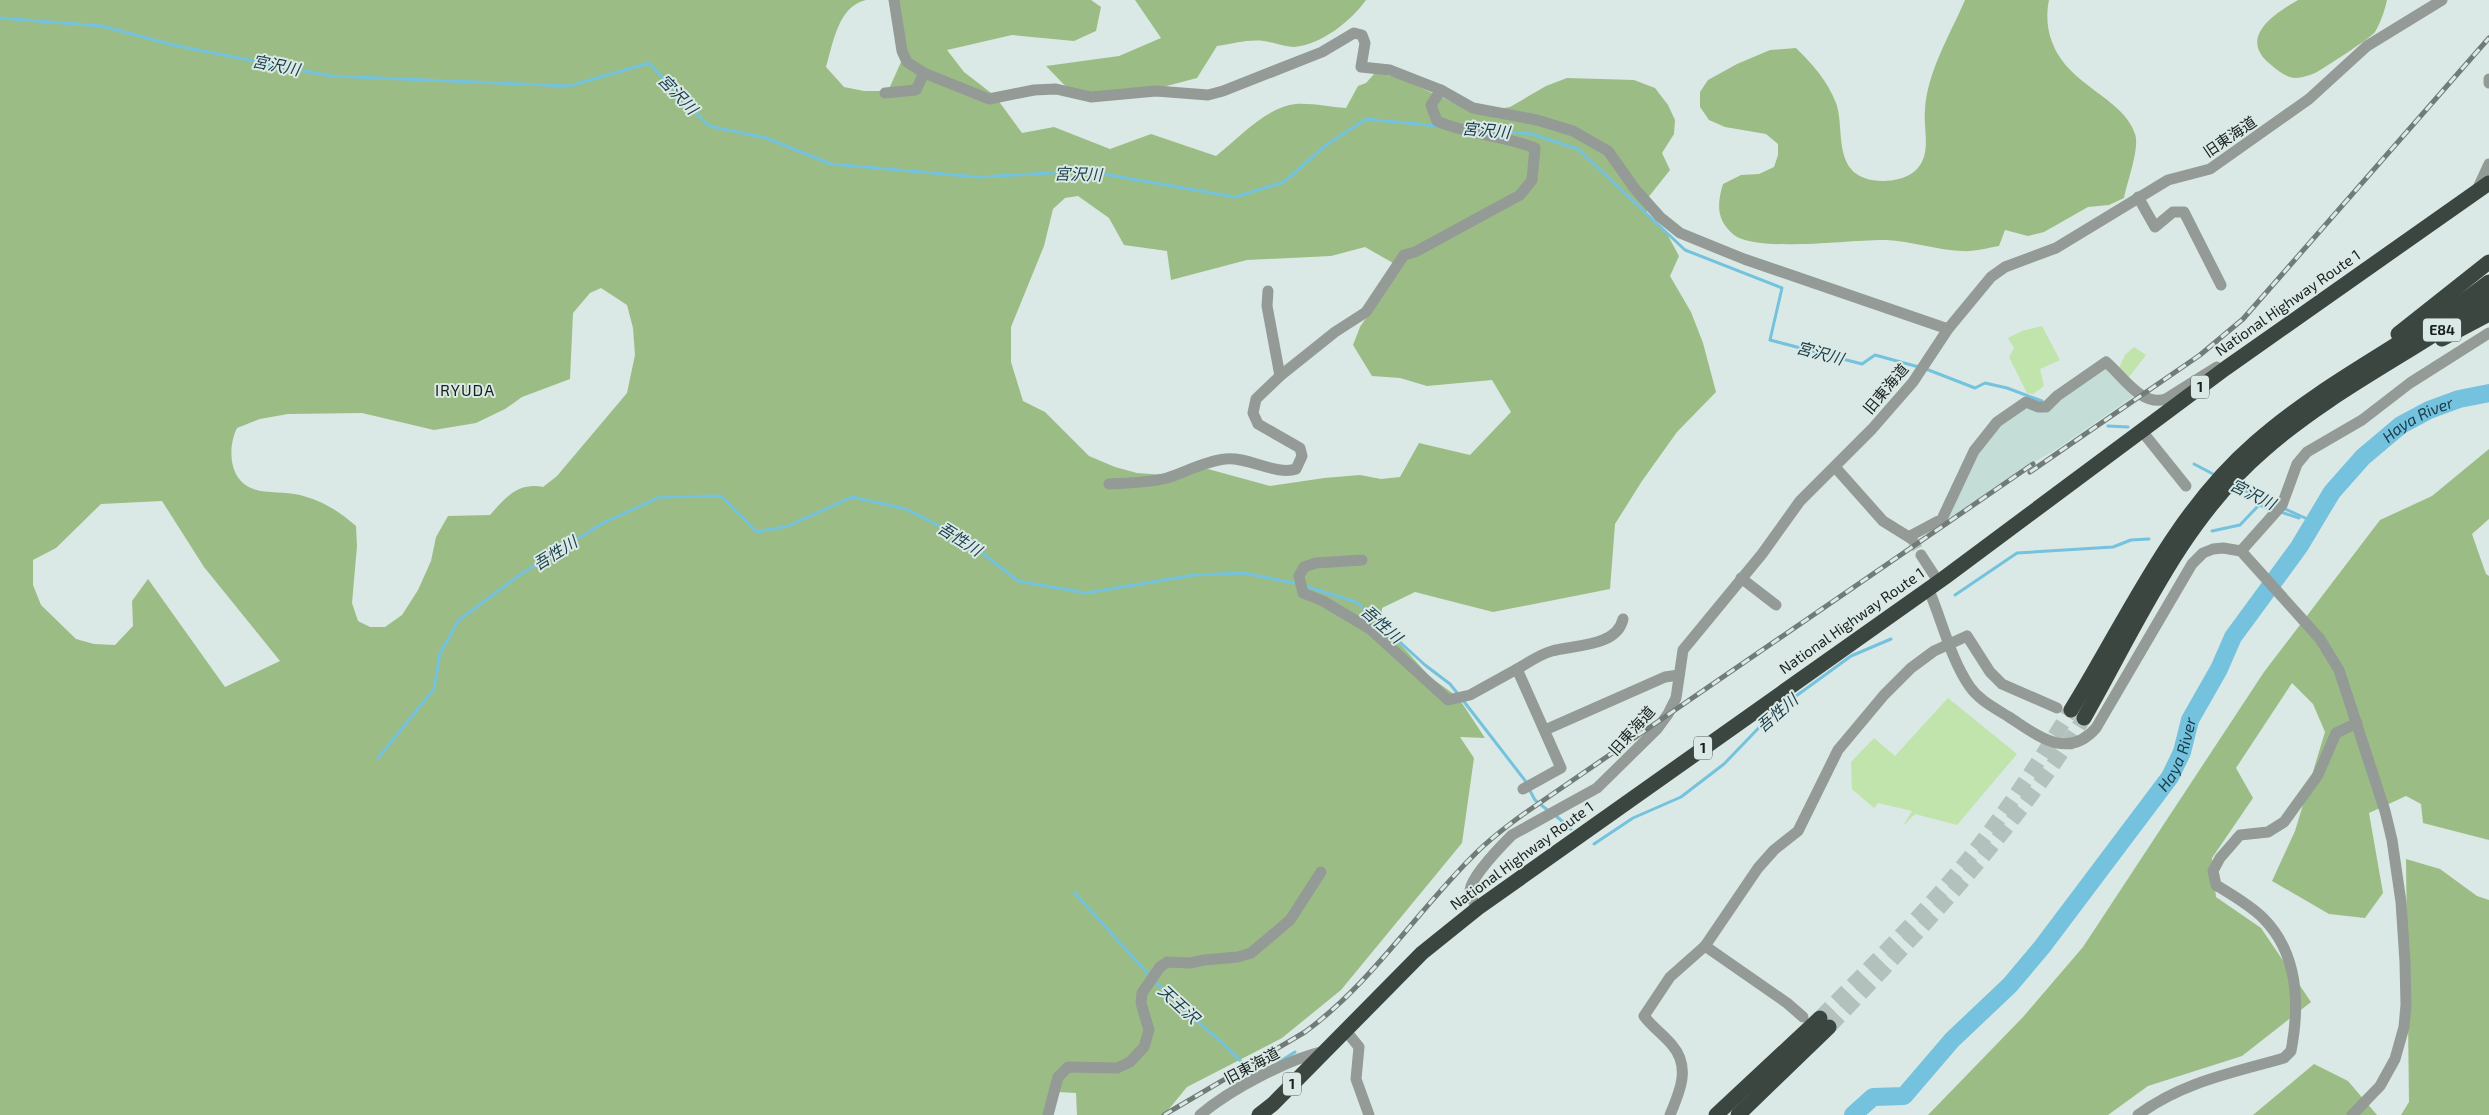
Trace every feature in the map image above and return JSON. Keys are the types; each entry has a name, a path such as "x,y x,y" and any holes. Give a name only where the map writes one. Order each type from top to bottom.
{"highway":[{"path":"2476,192 2489,176"},
{"name":"National Highway Route 1","path":"1259,1115 1273,1104 1422,953 1478,908 1933,585 2226,368 2489,183"},
{"path":"2070,712 2087,683 2120,615 2160,541 2182,508 2225,457 2300,396 2398,340 2489,262"},
{"name":"E84","path":"2398,340 2489,280"},
{"name":"E84","path":"2395,361 2489,298"},
{"path":"2070,712 2180,547 2222,492 2262,451 2320,406 2395,361 2476,323 2489,314"},
{"path":"1716,1115 1825,1023 1738,1115"}],"street":[{"path":"894,0 902,51 907,62 924,73 989,99 1034,90 1056,89 1091,96 1156,91 1208,94 1224,91 1322,52 1354,33 1362,35 1365,43 1361,67 1390,70 1441,90 1473,108 1537,120 1573,131 1608,151 1635,189 1660,217 1680,233 1744,259 1948,329"},
{"name":"旧東海道","path":"1478,908 1471,897 1472,886 1504,843 1512,835 1597,788 1620,767 1668,714 1676,698 1683,650 1800,501 1877,423 1991,276 2005,267 2056,248 2168,180 2202,172 2217,165 2309,99 2367,46 2442,0"},
{"path":"886,93 916,90 924,73"},
{"path":"1109,484 1159,479 1226,459 1254,462 1289,472 1296,469 1302,456 1300,448 1258,424 1253,413 1256,399 1280,376 1335,332 1366,312 1404,255 1415,252 1520,195 1532,180 1535,148 1515,140 1457,130 1437,121 1431,105 1441,90"},
{"path":"2476,192 2489,164"},
{"path":"2138,198 2155,227 2173,212 2184,212 2221,285"},
{"path":"1268,292 1267,306 1280,376"},
{"path":"2244,553 2268,520 2282,505 2297,464 2307,452 2362,420 2410,383 2489,332"},
{"path":"1835,467 1883,521 1893,529 1911,538 1942,519 1974,451 1998,422 2026,402 2038,407 2046,407 2057,396 2106,362 2139,393 2157,401 2166,399 2217,366 2226,368"},
{"path":"2141,430 2186,486"},
{"path":"1921,555 1933,585 1950,643 1958,664 1971,687 1993,708 2047,742 2059,744 2080,740 2091,734 2106,713 2192,564 2203,553 2213,549 2223,548 2244,553 2320,639 2339,670 2348,727 2385,811 2392,840 2400,902 2406,1005 2400,1044 2380,1086 2352,1115"},
{"path":"1362,560 1316,563 1304,567 1299,576 1303,593 1323,601 1370,629 1448,700 1470,695 1552,651 1582,647 1611,636 1621,627 1623,619"},
{"path":"1741,578 1776,605"},
{"path":"1670,1115 1683,1077 1683,1065 1672,1045 1654,1029 1644,1016 1670,977 1705,946 1758,868 1774,850 1798,830 1838,750 1884,695 1911,668 1950,643 1967,636 1990,672 2002,684 2070,712"},
{"path":"1517,669 1561,768 1523,789"},
{"path":"1545,730 1665,677 1679,675"},
{"path":"2138,1115 2162,1098 2184,1087 2284,1058 2291,1051 2296,979 2290,962 2271,928 2263,918 2216,885 2213,871 2220,858 2240,835 2268,832 2284,822 2318,775 2348,727"},
{"path":"1048,1115 1058,1077 1068,1068 1117,1068 1130,1062 1144,1047 1149,1030 1141,1003 1142,993 1160,967 1167,962 1190,963 1238,957 1251,953 1290,920 1321,872"},
{"path":"1705,946 1787,1003 1803,1017"},
{"path":"1346,1031 1359,1047 1356,1079 1369,1115"},
{"name":"旧東海道","path":"1200,1115 1224,1098 1286,1064 1303,1056 1324,1051"}],"shaded area":[{"path":"2102,368 2109,369 2134,396 2054,451 2029,465 1945,521 1973,460 1999,425 2026,407 2041,412"}],"green space":[{"path":"0,0 866,0 849,10 843,18 834,37 826,67 844,87 864,91 888,91 906,51 892,0 1091,0 1101,7 1096,31 1074,41 1012,35 947,50 964,72 995,96 1022,133 1054,127 1110,149 1151,134 1216,156 1253,124 1285,106 1302,104 1346,108 1358,86 1366,83 1375,73 1397,77 1476,113 1510,107 1546,86 1567,78 1634,80 1655,88 1668,105 1675,120 1674,134 1662,153 1670,170 1647,199 1647,215 1665,230 1679,256 1670,276 1691,312 1703,343 1716,392 1677,432 1642,481 1615,524 1610,589 1493,612 1415,592 1382,608 1381,627 1402,646 1430,677 1458,697 1485,738 1460,737 1474,758 1462,843 1341,990 1282,1038 1187,1087 1164,1115 1077,1115 1076,1093 1058,1092 1048,1115 0,1115","holes":["1078,196 1109,218 1124,245 1167,251 1171,280 1247,260 1331,256 1365,247 1400,267 1360,327 1353,345 1372,376 1400,378 1427,386 1492,380 1511,412 1470,455 1419,443 1400,477 1381,479 1360,475 1270,486 1208,469 1165,475 1137,473 1115,467 1089,456 1045,412 1023,401 1011,362 1011,327 1044,246 1053,209 1065,198","601,288 627,305 633,328 635,355 627,393 557,476 543,487 534,486 519,489 507,497 490,515 448,516 436,537 431,561 418,590 402,615 385,627 370,627 358,621 352,603 357,546 356,526 337,511 316,500 294,494 257,490 243,483 234,469 231,452 237,428 260,419 288,414 362,413 434,430 476,423 505,409 522,397 570,379 573,313 590,293","162,501 204,567 280,661 225,687 148,579 132,601 133,626 115,645 94,644 76,639 41,605 33,585 33,560 56,548 101,504"]},
{"path":"1135,0 1366,0 1344,24 1315,42 1294,47 1258,41 1217,46 1197,78 1140,93 1075,96 1046,66 1119,56 1161,38"},
{"path":"1965,0 2049,0 2048,27 2052,42 2060,57 2082,81 2119,110 2129,121 2135,134 2135,156 2124,198 2109,205 2088,207 2044,232 2028,236 2005,230 1999,246 1971,251 1886,240 1807,244 1763,243 1746,240 1734,235 1728,229 1719,211 1723,184 1741,175 1759,174 1774,167 1778,155 1778,144 1766,134 1725,127 1709,120 1700,107 1700,92 1708,80 1737,64 1770,50 1796,48 1819,73 1836,103 1842,146 1851,169 1865,178 1874,180 1884,181 1903,178 1911,174 1922,163 1926,148 1925,110 1930,82 1940,54"},
{"path":"2298,0 2387,0 2384,12 2372,35 2315,73 2296,78 2285,75 2270,64 2261,54 2257,44 2263,27"},
{"path":"2042,326 2060,360 2040,369 2044,386 2033,394 2027,393 2009,357 2014,348 2008,338 2022,331"},
{"path":"2134,347 2146,355 2129,377 2119,368 2125,355"},
{"path":"2489,449 2489,519 2472,534 2486,574 2489,576 2489,840 2423,823 2421,804 2406,796 2369,813 2383,893 2365,918 2329,914 2272,881 2295,831 2325,732 2313,704 2292,683 2236,768 2253,798 2212,858 2216,897 2261,928 2311,1002 2242,1056 2148,1086 2108,1115 1928,1115 2023,1017 2083,947 2264,672 2380,520 2432,496"},
{"path":"1948,698 2017,754 1957,825 1915,814 1903,826 1912,811 1878,803 1874,808 1852,789 1851,762 1874,738 1895,756"},
{"path":"2406,859 2440,869 2477,896 2489,900 2489,1115 2401,1115 2409,1102"},
{"path":"2314,1064 2348,1081 2377,1115 2253,1115"}],"waterway":[{"name":"宮沢川","path":"0,18 102,26 173,45 331,76 569,86 649,63 709,126 766,138 831,164 978,177 1086,171 1235,197 1284,182 1326,145 1366,119 1438,126"},
{"name":"宮沢川","path":"1486,130 1532,134 1578,149 1685,250 1782,288 1770,340 1862,364 1875,355 1926,369 1975,388 1985,383 2007,388 2042,401"},
{"name":"Haya River","path":"1853,1115 1873,1097 1904,1096 1952,1040 2010,985 2042,947 2170,777 2182,752 2190,720 2219,669 2233,637 2299,547 2332,492 2363,457 2401,425 2429,410 2459,399 2489,393"},
{"name":"宮沢川","path":"2108,426 2128,427"},
{"name":"宮沢川","path":"2194,464 2215,475"},
{"name":"宮沢川","path":"2234,486 2314,522"},
{"name":"吾性川","path":"378,758 434,689 440,653 459,620 521,574 603,523 660,497 721,496 757,532 788,526 852,497 906,509 963,538 1018,581 1086,593 1194,575 1244,573 1299,584"},
{"name":"吾性川","path":"2212,531 2240,525 2259,505 2299,518"},
{"name":"吾性川","path":"1955,595 2017,553 2113,547 2131,540 2149,539"},
{"name":"吾性川","path":"1305,586 1356,602 1425,665 1450,684 1458,694"},
{"name":"吾性川","path":"1594,844 1633,818 1681,797 1724,764 1774,712 1851,656 1891,639"},
{"name":"吾性川","path":"1462,699 1527,783"},
{"name":"吾性川","path":"1529,789 1535,800 1550,812"},
{"name":"吾性川","path":"1555,815 1571,829"},
{"name":"天王沢","path":"1075,893 1150,976"},
{"name":"天王沢","path":"1154,980 1243,1063 1254,1076"},
{"name":"天王沢","path":"1279,1062 1295,1052"}],"tunnel":[{"path":"1912,539 1921,555"},
{"path":"1820,1018 1912,923 1965,863 2020,788 2071,710"},
{"path":"1829,1027 1898,954 1964,879 2027,801 2084,718"}],"railway":[{"path":"2030,472 2200,355 2243,319 2489,38"},
{"path":"1164,1115 1305,1032 1329,1013 1352,992 1481,848 1525,813 2033,464"}],"district":[{"name":"IRYUDA","path":"465,390"}]}
